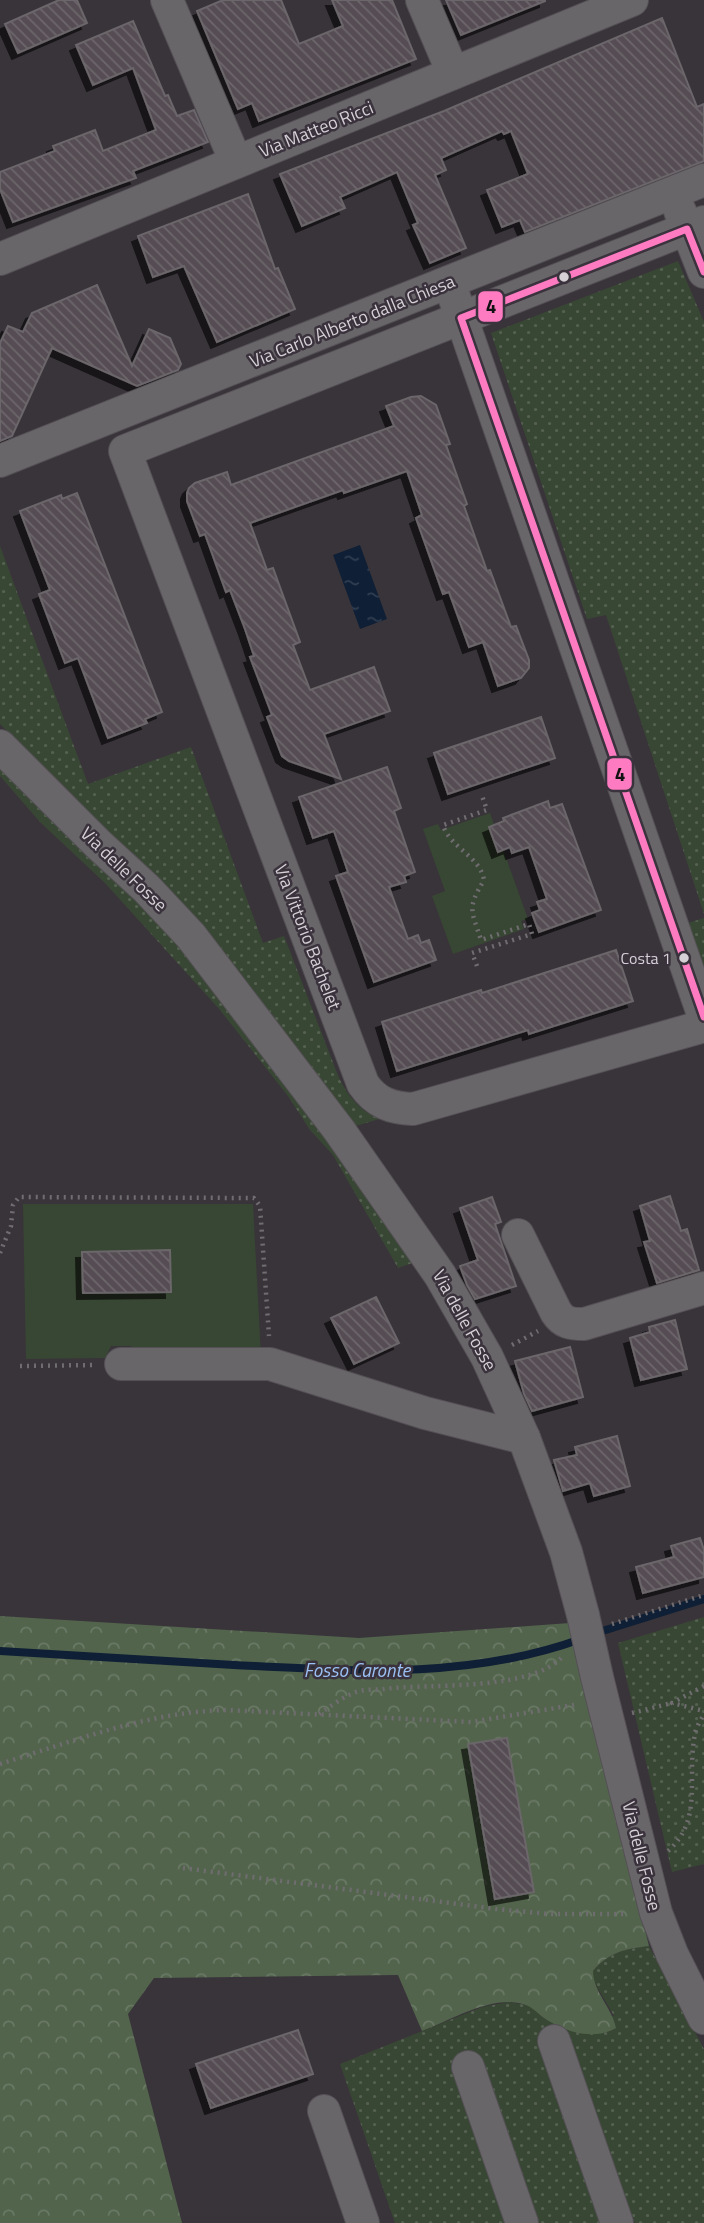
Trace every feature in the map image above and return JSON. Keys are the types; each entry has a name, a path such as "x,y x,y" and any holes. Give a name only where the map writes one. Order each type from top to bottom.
{"street":[{"path":"167,0 236,162"},
{"path":"422,0 453,73"},
{"name":"Via Matteo Ricci","path":"0,258 632,0"},
{"name":"Via Carlo Alberto dalla Chiesa","path":"0,461 704,180"},
{"path":"673,192 695,225 704,272"},
{"name":"Via Carlo Alberto dalla Chiesa","path":"125,451 695,225"},
{"path":"449,282 704,1017"},
{"name":"Via Vittorio Bachelet","path":"125,451 363,1084 371,1095 396,1108 413,1109 704,1026"},
{"name":"Via delle Fosse","path":"0,746 148,890 191,936 290,1064 394,1206 440,1275 487,1357 524,1438 566,1552 597,1619 603,1699 656,1913 672,1954 704,2018"},
{"path":"518,1235 561,1320 572,1324 584,1324 704,1288"},
{"path":"121,1364 270,1364 425,1413 524,1438"},
{"path":"554,2041 617,2223"},
{"path":"468,2067 522,2223"},
{"path":"324,2111 363,2223"}],"path":[{"path":"477,966 472,953 533,934 529,924 481,940 471,909 472,900 484,880 483,870 446,835 443,825 487,810 481,793"},
{"path":"0,1253 11,1226 13,1205 19,1197 254,1198 260,1206 270,1364"},
{"path":"487,1357 561,1320"},
{"path":"20,1366 121,1364"},
{"path":"597,1619 704,1595"},
{"path":"318,1715 356,1692 414,1685 500,1682 532,1675 555,1664 565,1650"},
{"path":"672,1703 704,1686"},
{"path":"0,1764 146,1719 190,1711 226,1710 471,1722 603,1699 672,1703 704,1713 695,1732 696,1801 693,1825 678,1844"},
{"path":"183,1868 536,1913 656,1913"}],"green space":[{"path":"678,261 704,322 704,914 606,615 587,619 491,333"},
{"path":"0,546 88,784 191,747 263,943 284,936 339,1078 355,1102 379,1119 356,1126 63,787 0,724"},
{"path":"0,758 144,896 421,1260 398,1268 333,1155 310,1130 288,1096 220,1010 105,883 40,822 0,776"},
{"path":"490,813 528,919 521,921 524,929 453,954 432,896 445,891 423,829 438,824 441,830"},
{"path":"704,918 704,976 688,923"},
{"path":"23,1204 253,1204 261,1356 136,1358 131,1346 111,1346 105,1358 26,1359","holes":["82,1252 170,1292 83,1293"]},
{"path":"0,1616 359,1638 570,1623 649,1946 618,1952 593,1971 596,1986 616,2028 600,2034 573,2032 549,2021 529,2006 511,2002 477,2008 422,2031 398,1975 154,1978 128,2014 182,2223 0,2223"},
{"path":"704,1617 704,1864 672,1872 618,1643"},
{"path":"649,1946 704,2049 704,2223 635,2223 567,2036 601,2223 395,2223 340,2064 482,2007 509,2002 532,2006 547,2020 614,2016 593,1980 593,1971 618,1952"}],"water":[{"path":"360,545 387,619 360,629 333,555"}],"building":[{"path":"59,0 77,0 87,23 18,53 5,24"},
{"path":"223,0 281,0 299,44 343,26 332,0 392,0 416,59 259,121 252,103 238,109 197,11"},
{"path":"446,0 545,0 545,1 461,35"},
{"path":"662,18 697,107 704,104 704,161 525,232 520,220 502,227 487,190 528,174 511,131 504,134 502,131 441,158 446,170 435,175 466,248 430,263 413,225 418,223 397,172 340,197 345,208 302,226 280,174 444,111"},
{"path":"133,21 165,96 168,95 177,116 194,110 208,142 133,171 136,178 13,222 0,189 0,172 55,151 53,146 95,130 103,151 156,130 133,68 93,85 76,45"},
{"path":"248,194 275,269 278,268 295,309 217,342 184,266 153,277 138,236"},
{"path":"97,285 132,366 149,329 170,338 181,364 178,370 137,386 52,348 12,436 0,441 0,343 8,326 23,332 32,313"},
{"path":"421,396 436,405 450,444 446,445 467,504 464,506 511,627 516,626 529,660 529,668 521,678 498,686 483,642 469,647 449,592 443,594 416,518 422,515 407,471 250,523 267,570 273,568 300,642 293,645 310,690 374,667 390,711 324,734 341,779 289,761 282,756 267,717 272,715 250,657 254,656 245,629 230,590 226,592 205,534 200,536 187,501 187,493 195,483 227,472 231,485 394,426 386,406"},
{"path":"77,493 162,712 145,719 147,723 108,738 78,658 65,663 39,594 50,590 20,511 61,495 62,499"},
{"path":"541,717 555,758 448,794 434,753"},
{"path":"387,767 401,808 394,811 415,872 404,876 406,882 389,887 408,939 418,935 421,943 429,940 436,960 374,982 336,876 348,872 334,831 313,838 299,797"},
{"path":"548,801 550,808 562,804 601,910 539,932 532,913 540,910 537,902 547,899 529,847 512,853 510,847 498,852 489,827 504,821 503,818"},
{"path":"616,950 633,1001 397,1071 382,1022"},
{"path":"670,1196 681,1231 687,1229 699,1270 657,1283 644,1242 650,1241 640,1206"},
{"path":"492,1197 501,1222 495,1224 516,1286 475,1299 460,1266 478,1260 460,1208"},
{"path":"170,1250 171,1292 83,1293 82,1252"},
{"path":"376,1297 399,1343 354,1364 331,1318"},
{"path":"675,1320 687,1369 641,1380 630,1338 650,1332 649,1327"},
{"path":"570,1347 583,1397 532,1411 524,1394 515,1361"},
{"path":"617,1436 630,1486 594,1496 590,1483 563,1491 554,1460 577,1455 575,1447"},
{"path":"700,1538 704,1550 704,1577 643,1593 636,1567 674,1557 671,1546"},
{"path":"507,1738 534,1892 495,1899 468,1744"},
{"path":"298,2030 313,2074 211,2108 196,2064"}],"waterway":[{"name":"Fosso Caronte","path":"593,1634 704,1599"},
{"name":"Fosso Caronte","path":"0,1651 278,1667 409,1670 495,1661 581,1639"}],"transit line":[{"name":"4","path":"704,272 687,229 461,318 704,1017"}],"place":[{"name":"Costa 1","path":"684,958"}]}
